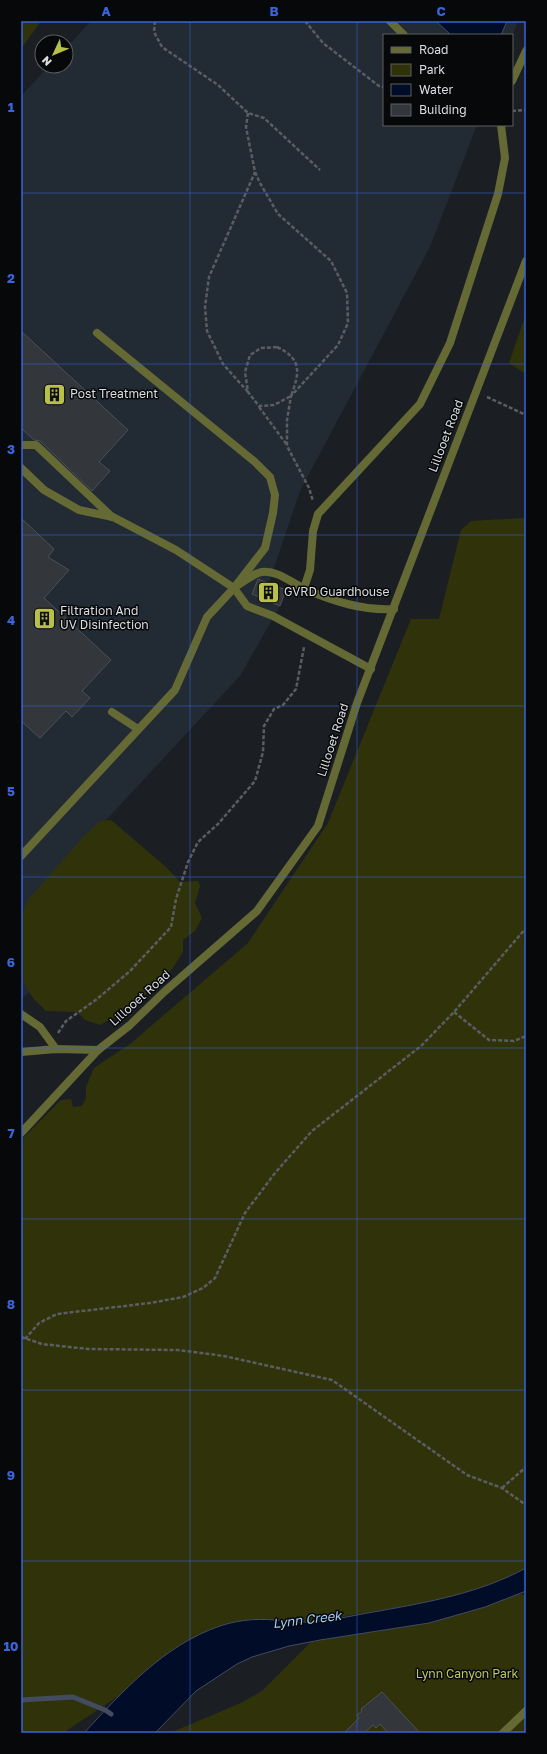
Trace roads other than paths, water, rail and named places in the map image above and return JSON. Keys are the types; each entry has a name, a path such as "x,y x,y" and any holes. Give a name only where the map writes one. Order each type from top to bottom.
{"street":[{"path":"390,21 403,34"},
{"path":"513,79 526,51"},
{"path":"304,588 310,570 313,531 318,514 420,404 450,342 498,194 505,158 500,126"},
{"name":"Lillooet Road","path":"21,1133 98,1050 130,1025 164,992 257,911 318,826 357,703 526,261"},
{"path":"21,856 175,690 207,616 234,588 264,548 274,513 275,495 270,477 255,462 97,333"},
{"path":"21,445 36,446 113,517 176,550 234,588 248,606 273,616 371,669"},
{"path":"21,468 44,490 79,510 113,517"},
{"path":"234,588 261,572 273,573 304,588 354,606 379,610 394,609"},
{"path":"112,712 138,729"},
{"path":"21,1014 40,1027 56,1049"},
{"path":"21,1052 56,1049 98,1050"},
{"path":"503,1733 526,1711"}],"water":[{"path":"436,21 507,21 501,34 450,34"},
{"path":"526,1568 526,1591 485,1607 429,1623 320,1640 289,1646 252,1657 237,1664 196,1691 155,1733 84,1733 129,1686 163,1657 200,1634 220,1626 252,1620 298,1622 316,1621 343,1618 398,1608 454,1596 509,1577"}],"waterway":[{"path":"21,1700 73,1697 105,1710 111,1714"}],"place":[{"name":"Post Treatment","path":"55,394"},
{"name":"GVRD Guardhouse","path":"269,592"},
{"name":"Filtration And UV Disinfection","path":"44,618"}],"water label":[{"name":"Lynn Creek","path":"307,1619"}],"park label":[{"name":"Lynn Canyon Park","path":"467,1674"}]}
